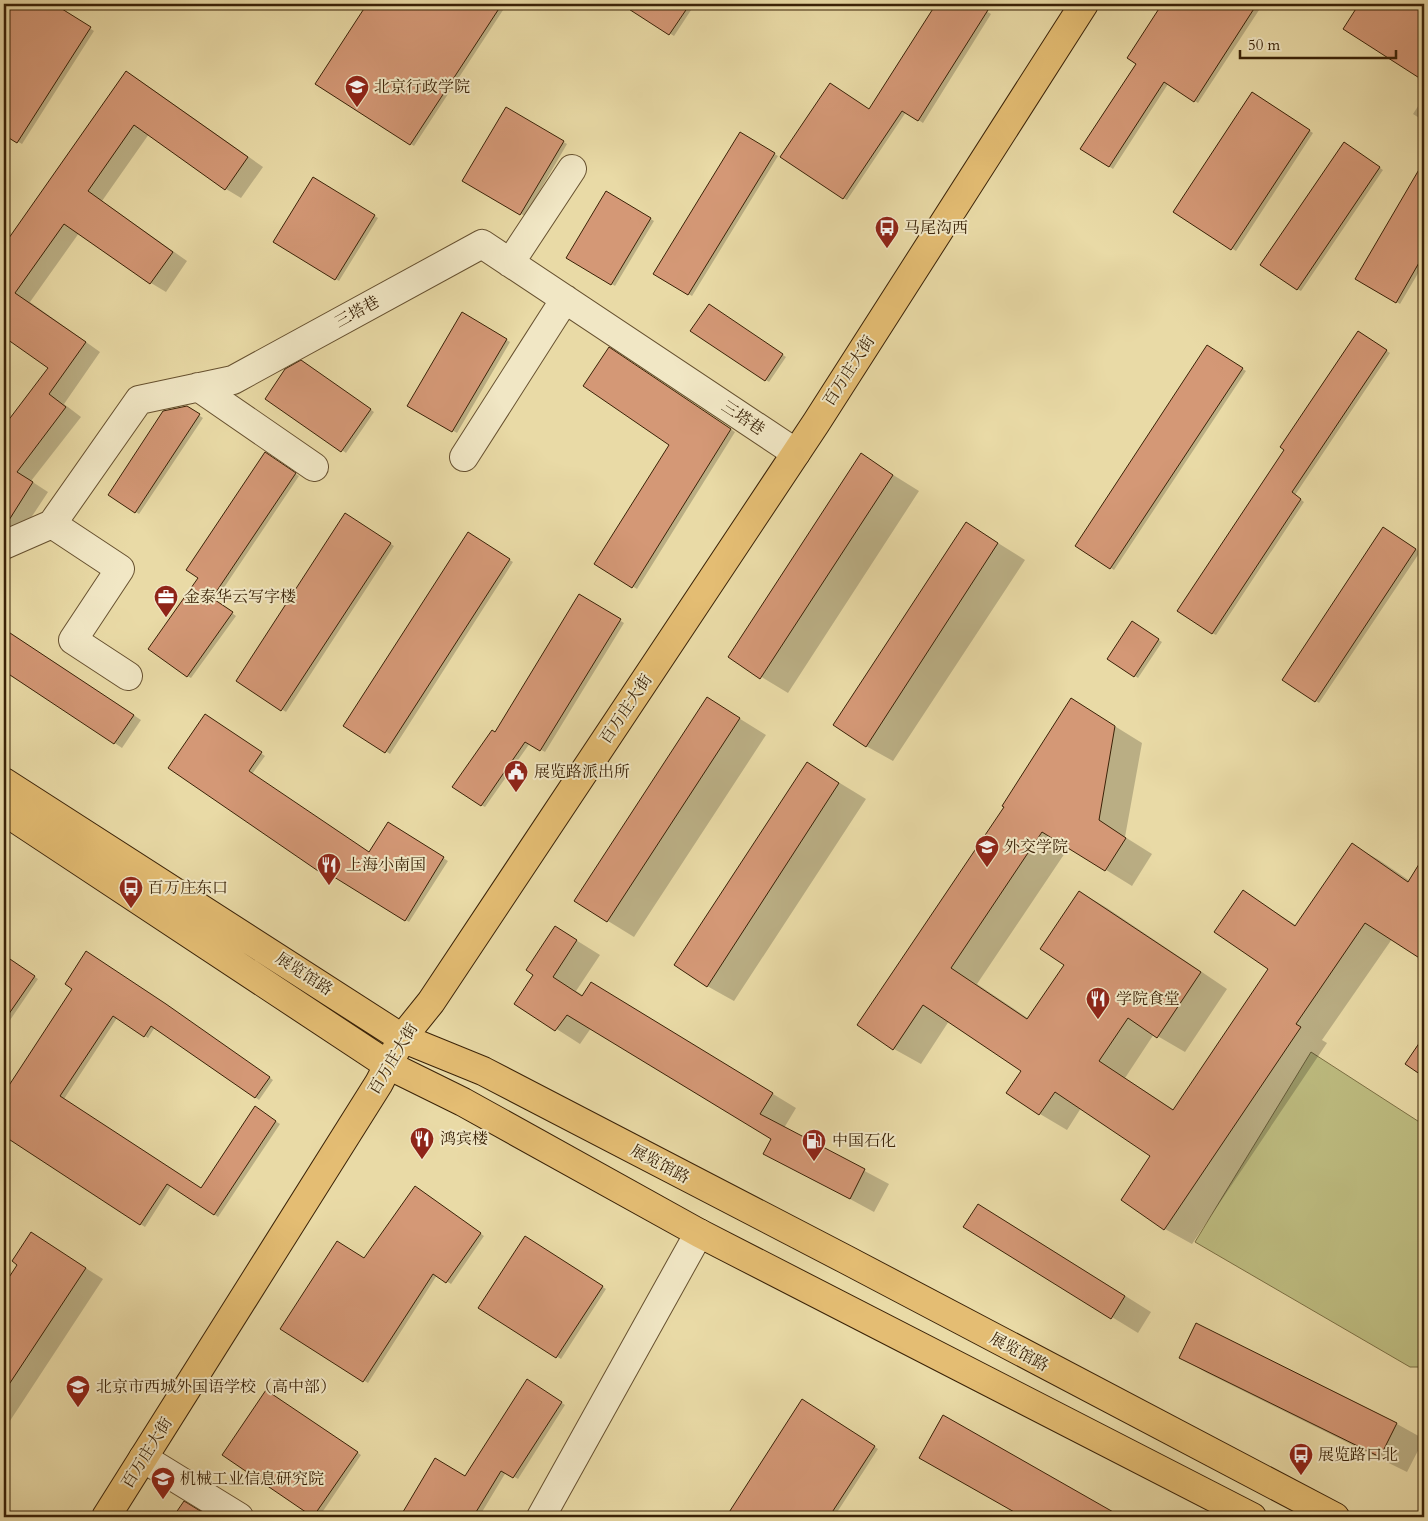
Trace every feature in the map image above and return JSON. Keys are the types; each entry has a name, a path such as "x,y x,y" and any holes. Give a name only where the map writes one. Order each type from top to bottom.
{"main road":[{"name":"百万庄大街","path":"106,1517 379,1083 402,1038 431,1002 796,453 1084,4"},
{"name":"展览馆路","path":"4,782 402,1038 492,1075 845,1258 1335,1517"},
{"name":"展览馆路","path":"4,811 388,1065 463,1102 699,1233 1252,1517"}],"street":[{"path":"510,263 572,168"},
{"name":"三塔巷","path":"52,524 139,400 233,380 482,244 796,453"},
{"path":"464,457 565,299"},
{"path":"198,387 314,467"},
{"path":"4,545 52,524 120,568 73,640 128,676"},
{"path":"541,1517 699,1233"},
{"path":"143,1458 240,1517"}],"shaded area":[{"path":"1311,1052 1424,1125 1424,1367 1410,1367 1195,1242"}],"building":[{"path":"4,4 54,4 91,27 17,143 4,135"},
{"path":"367,4 502,4 410,145 315,84"},
{"path":"621,4 690,4 669,35"},
{"path":"936,4 977,4 988,10 918,121 902,111 843,199 780,157 830,83 869,109"},
{"path":"1162,4 1257,4 1194,102 1164,82 1109,167 1080,149 1136,64 1127,58"},
{"path":"1359,4 1416,4 1424,9 1424,81 1343,29"},
{"path":"126,71 248,157 225,190 134,125 88,191 173,252 150,284 64,224 15,293 86,342 49,394 66,407 17,472 33,482 4,528 4,426 48,368 4,337 4,245"},
{"path":"1252,92 1310,130 1231,250 1173,212"},
{"path":"506,107 564,141 520,215 462,181"},
{"path":"740,132 775,153 688,295 653,274"},
{"path":"1344,142 1380,167 1297,290 1260,265"},
{"path":"1424,161 1424,254 1396,303 1355,279"},
{"path":"313,177 375,215 335,280 273,242"},
{"path":"606,191 651,218 611,285 566,258"},
{"path":"709,304 783,354 765,381 690,331"},
{"path":"462,312 507,339 452,432 407,406"},
{"path":"1358,331 1387,350 1292,492 1301,499 1212,634 1177,611 1284,450 1280,447"},
{"path":"1207,345 1243,368 1110,569 1075,546"},
{"path":"609,347 731,429 632,588 594,564 669,445 583,386"},
{"path":"301,360 371,409 341,452 265,399 285,369"},
{"path":"187,406 200,414 135,513 108,495 163,411"},
{"path":"265,452 296,473 212,598 233,612 187,677 148,649 198,578 186,570"},
{"path":"861,453 893,475 760,679 728,657"},
{"path":"345,513 391,543 281,711 236,681"},
{"path":"966,522 998,543 866,747 833,725"},
{"path":"1383,527 1416,549 1315,702 1282,680"},
{"path":"468,532 510,559 385,753 343,726"},
{"path":"579,594 621,619 540,751 525,742 481,806 452,787 492,730 495,732"},
{"path":"1132,621 1159,639 1134,677 1107,659"},
{"path":"4,629 134,715 114,744 4,671"},
{"path":"707,697 740,718 607,922 574,901"},
{"path":"1071,698 1115,726 1099,820 1126,838 1105,871 1042,832 951,968 1027,1019 1064,965 1040,949 1079,891 1201,972 1157,1038 1128,1018 1099,1061 1173,1110 1268,969 1214,932 1243,890 1295,926 1352,843 1408,882 1424,856 1424,961 1365,923 1296,1024 1301,1027 1164,1230 1121,1200 1150,1156 1055,1092 1039,1115 1006,1093 1021,1071 923,1005 893,1050 857,1025 1004,807 1002,806"},
{"path":"205,714 262,752 249,771 369,852 388,822 444,857 405,921 326,872 324,875 168,768"},
{"path":"807,762 839,783 707,987 674,965"},
{"path":"555,926 577,940 553,977 582,996 591,982 773,1093 760,1114 865,1169 850,1199 763,1154 771,1139 567,1015 555,1031 514,1004 533,975 526,970"},
{"path":"86,951 270,1077 255,1098 151,1026 144,1037 113,1016 60,1096 201,1188 255,1106 276,1121 214,1215 167,1184 140,1225 4,1136 4,1093 72,989 65,984"},
{"path":"4,955 35,976 4,1021"},
{"path":"1424,1036 1424,1077 1405,1064"},
{"path":"415,1186 481,1233 446,1283 433,1274 363,1382 280,1329 337,1241 364,1258"},
{"path":"978,1204 1125,1296 1111,1319 963,1227"},
{"path":"31,1232 86,1268 4,1392 4,1285 17,1265 12,1261"},
{"path":"525,1236 603,1286 556,1358 478,1308"},
{"path":"1196,1323 1397,1423 1380,1457 1179,1358"},
{"path":"527,1379 562,1402 513,1478 501,1471 473,1517 400,1517 435,1458 465,1476"},
{"path":"266,1390 358,1452 313,1517 222,1455"},
{"path":"802,1399 875,1446 829,1517 726,1517"},
{"path":"943,1415 1122,1517 1023,1517 919,1458"},
{"path":"184,1501 210,1517 173,1517"}],"place":[{"name":"北京行政学院","path":"357,108"},
{"name":"马尾沟西","path":"887,249"},
{"name":"金泰华云写字楼","path":"166,618"},
{"name":"展览路派出所","path":"516,793"},
{"name":"外交学院","path":"987,868"},
{"name":"上海小南国","path":"329,886"},
{"name":"百万庄东口","path":"131,909"},
{"name":"学院食堂","path":"1098,1020"},
{"name":"鸿宾楼","path":"422,1160"},
{"name":"中国石化","path":"814,1162"},
{"name":"北京市西城外国语学校（高中部）","path":"78,1408"},
{"name":"展览路口北","path":"1301,1476"},
{"name":"机械工业信息研究院","path":"163,1500"}]}
